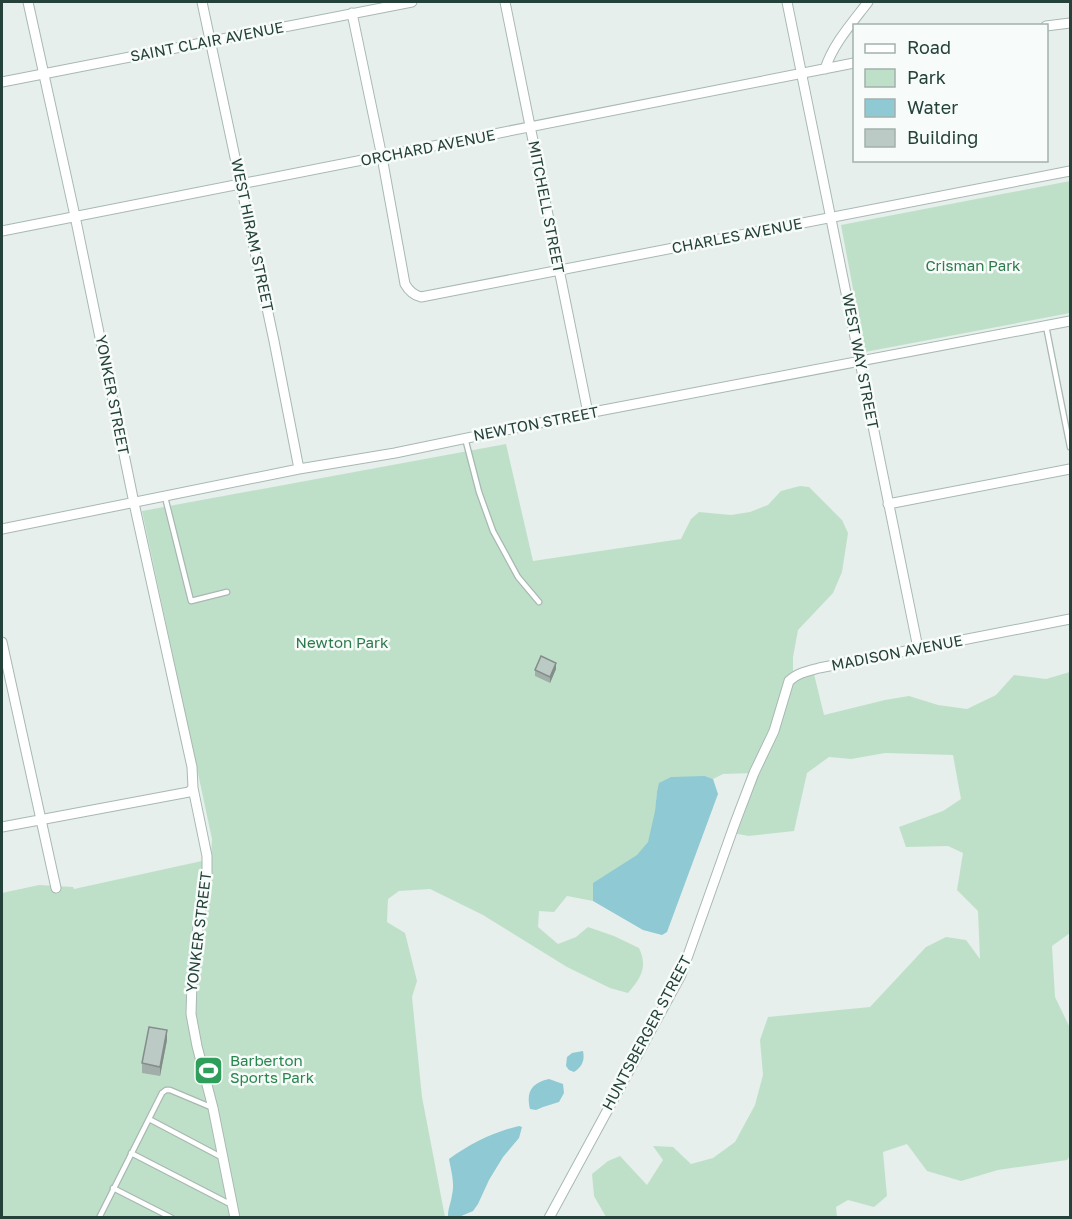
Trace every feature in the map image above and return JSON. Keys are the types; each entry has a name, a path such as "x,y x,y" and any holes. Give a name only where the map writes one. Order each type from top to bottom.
{"street":[{"name":"YONKER STREET","path":"28,2 192,767 193,788 207,856 207,879 199,917 191,1014 235,1218"},
{"name":"WEST HIRAM STREET","path":"202,2 242,185 298,469"},
{"name":"SAINT CLAIR AVENUE","path":"2,82 412,2"},
{"name":"MITCHELL STREET","path":"505,2 588,413"},
{"name":"WEST WAY STREET","path":"788,2 918,648"},
{"path":"825,69 834,48 868,2"},
{"path":"352,13 382,157"},
{"path":"1048,26 1071,23"},
{"name":"ORCHARD AVENUE","path":"2,231 853,63"},
{"name":"CHARLES AVENUE","path":"382,157 405,284 416,296 421,297 1071,171"},
{"name":"NEWTON STREET","path":"2,529 298,469 395,453 588,413 1071,321"},
{"path":"888,504 1071,469"},
{"name":"MADISON AVENUE","path":"770,741 789,681 799,674 819,668 1071,619"},
{"path":"2,642 56,888"},
{"name":"HUNTSBERGER STREET","path":"549,1218 681,975 754,773 770,741"},
{"path":"2,827 189,792 193,788"}],"lane":[{"path":"1046,326 1071,447"},
{"path":"465,438 478,492 494,531 518,577 539,602"},
{"path":"165,497 191,601 227,592"},
{"path":"99,1218 162,1093 170,1090 213,1108"},
{"path":"149,1119 224,1159"},
{"path":"131,1153 233,1206"},
{"path":"113,1188 172,1218"}],"green space":[{"name":"Crisman Park","path":"1070,181 1070,313 865,352 841,225"},
{"name":"Newton Park","path":"506,444 533,561 681,539 691,519 699,512 731,515 750,512 768,505 781,491 800,486 809,487 842,520 848,533 842,572 833,593 798,630 793,657 793,677 813,670 824,715 909,696 938,705 967,709 996,695 1014,675 1046,679 1070,672 1070,933 1052,946 1055,997 1070,1028 1070,1156 1067,1160 998,1170 961,1181 927,1171 907,1144 883,1152 887,1196 874,1207 848,1200 836,1207 837,1217 606,1217 594,1196 592,1174 608,1161 620,1156 647,1185 663,1160 653,1146 673,1147 691,1164 713,1158 735,1142 755,1105 763,1075 760,1040 768,1017 870,1007 926,947 946,937 966,940 980,959 978,911 957,890 963,853 948,846 906,847 899,827 943,811 961,799 953,755 885,753 851,759 829,757 807,773 794,831 749,836 732,833 754,773 723,774 713,779 705,776 657,792 653,826 647,844 630,861 594,883 593,901 567,896 554,912 539,911 538,927 558,944 576,937 588,927 639,948 643,961 642,972 628,993 610,988 567,967 483,915 430,889 399,891 388,899 387,922 405,933 417,981 412,997 422,1097 445,1217 2,1217 2,893 39,885 73,887 74,889 211,859 212,839 142,511"}],"water":[{"path":"705,776 713,779 718,794 667,932 662,935 643,930 593,901 593,883 637,855 648,842 659,783 671,777"},
{"path":"583,1051 581,1066 574,1072 569,1070 566,1066 567,1057 572,1053"},
{"path":"549,1079 563,1084 564,1093 559,1102 536,1110 530,1109 531,1089 538,1083"},
{"path":"519,1126 522,1127 519,1138 503,1157 473,1211 459,1217 448,1216 453,1191 449,1159 482,1139"}],"building":[{"path":"541,656 556,663 550,677 535,670"},
{"path":"149,1027 167,1030 160,1067 142,1063"}],"place":[{"name":"Barberton Sports Park","path":"209,1070"}]}
